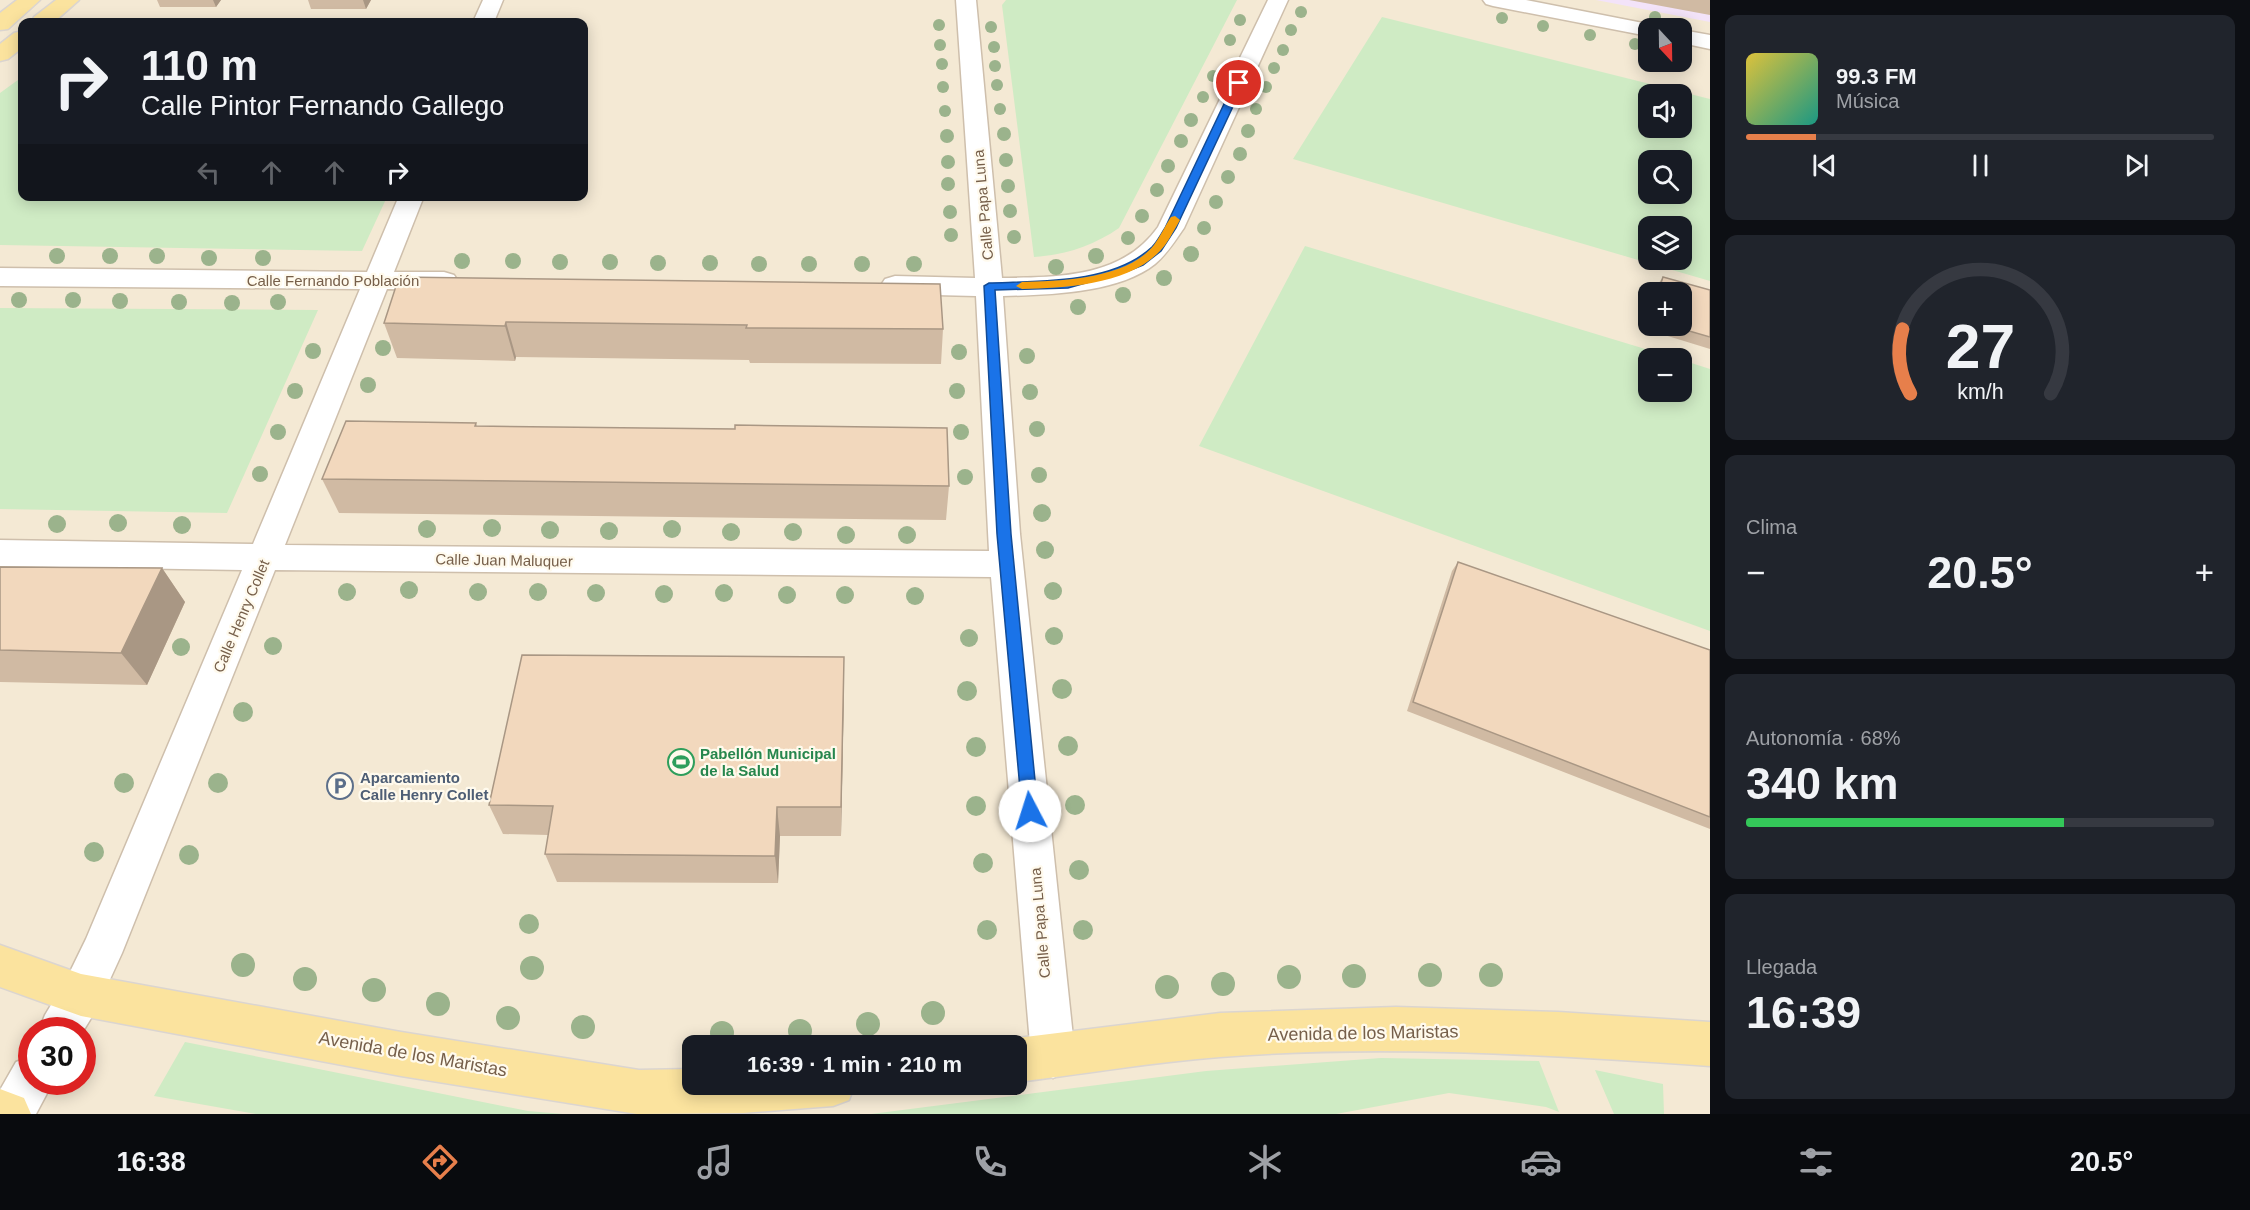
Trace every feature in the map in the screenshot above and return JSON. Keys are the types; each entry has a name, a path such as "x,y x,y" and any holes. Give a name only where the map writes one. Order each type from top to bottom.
{"main road":[{"path":"0,24 30,0"},
{"path":"47,18 69,0"},
{"path":"0,54 18,41"},
{"name":"Avenida de los Maristas","path":"0,966 70,1013 401,1054 639,1092 682,1092"},
{"name":"Avenida de los Maristas","path":"1035,1058 1220,1035 1396,1029 1558,1034 1710,1044"},
{"path":"0,1112 9,1114"}],"street":[{"path":"486,18 493,0"},
{"name":"Calle Papa Luna","path":"966,0 1008,564 1035,1058"},
{"path":"876,285 1068,284 1109,275 1139,263 1157,249 1171,228 1278,0"},
{"path":"1493,0 1638,28"},
{"path":"1692,39 1710,42"},
{"name":"Calle Henry Collet","path":"70,1013 101,953 410,201"},
{"name":"Calle Fernando Población","path":"0,277 472,281"},
{"name":"Calle Juan Maluquer","path":"0,553 1008,564"},
{"path":"9,1114 21,1095"}],"shaded area":[{"path":"0,0 1710,0 1710,1114 0,1114"},
{"path":"1596,0 1710,0 1710,22"}],"green space":[{"path":"1006,0 1237,0 1119,228 1089,245 1057,254 1034,257 1002,5"},
{"path":"1382,17 1650,84 1638,84 1638,138 1692,138 1692,94 1710,99 1710,281 1672,270 1692,270 1692,216 1638,216 1638,260 1293,159"},
{"path":"18,80 18,201 385,201 362,251 0,245 0,93"},
{"path":"1305,246 1642,348 1638,348 1638,402 1692,402 1692,363 1710,369 1710,631 1199,446"},
{"path":"0,308 318,310 227,513 0,509"},
{"path":"185,1042 528,1111 563,1114 256,1114 154,1096"},
{"path":"1381,1058 1539,1061 1559,1112 1546,1107 1449,1093 1336,1114 871,1114 1206,1071"},
{"path":"1595,1070 1663,1084 1664,1114 1614,1114"}],"building":[{"path":"399,277 940,284 943,329 746,328 747,325 506,322 505,326 384,323"},
{"path":"1663,277 1681,282 1661,282"},
{"path":"1692,285 1710,290 1710,337 1692,332"},
{"path":"346,421 476,423 475,426 735,429 735,425 947,428 949,486 322,479"},
{"path":"1458,562 1710,650 1710,817 1413,702"},
{"path":"0,567 162,568 121,653 0,650"},
{"name":"Pabellón Municipal de la Salud","path":"522,655 844,657 841,807 777,807 775,856 545,854 553,806 489,805"}],"slow traffic":[{"path":"1022,286 1068,284 1109,275 1139,263 1157,249 1175,220"}],"place":[{"name":"Pabellón Municipal de la Salud","path":"681,762"},
{"name":"Aparcamiento Calle Henry Collet","path":"340,786"}],"route":[{"path":"1030,811 1004,534 989,286 1068,284 1109,275 1139,263 1157,249 1171,228 1239,83"}]}
